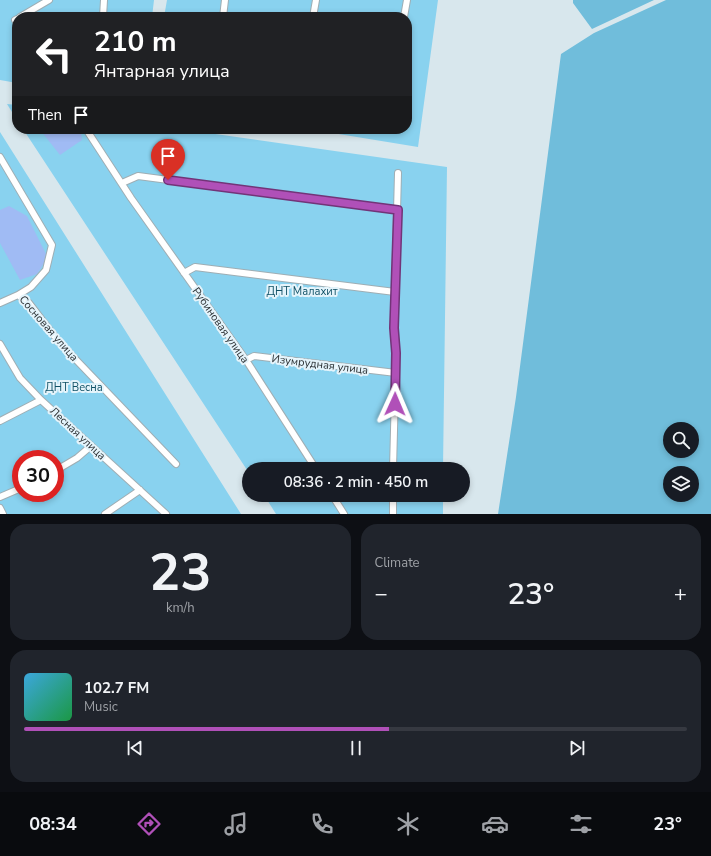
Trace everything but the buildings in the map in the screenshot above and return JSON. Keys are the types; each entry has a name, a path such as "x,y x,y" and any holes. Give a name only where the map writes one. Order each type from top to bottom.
{"street":[{"path":"29,12 49,0"},
{"path":"103,12 104,0"},
{"path":"224,12 225,0"},
{"path":"314,12 316,0"},
{"path":"405,12 407,0"},
{"name":"Рубиновая улица","path":"89,134 131,198 246,360 312,462"},
{"name":"Сосновая улица","path":"0,157 52,245 46,270 31,287 18,295 29,303 59,342 176,464"},
{"path":"393,462 396,373 394,328 398,173"},
{"path":"122,183 138,176 398,210"},
{"path":"184,273 195,267 395,292"},
{"path":"0,302 18,295"},
{"name":"Лесная улица","path":"0,344 20,378 41,400 166,514"},
{"name":"Изумрудная улица","path":"246,360 254,356 396,373"},
{"path":"0,421 41,400"},
{"path":"64,466 92,446"},
{"path":"105,514 140,490"},
{"path":"0,497 12,492"},
{"path":"336,502 344,514"},
{"path":"393,502 393,514"},
{"path":"0,508 3,514"}],"green space":[{"path":"0,0 154,0 153,12 12,12 12,82 0,80"},
{"path":"167,0 438,0 418,147 339,134 412,134 412,12 165,12"},
{"path":"7,104 12,104 12,112"},
{"name":"ДНТ Весна","path":"0,132 241,514 0,514"},
{"name":"ДНТ Малахит","path":"26,134 215,134 447,167 443,462 242,462"},
{"path":"268,502 443,502 443,514 276,514"}],"shaded area":[{"path":"573,0 654,0 592,29 573,3"},
{"path":"666,0 711,0 711,514 498,514 516,397 561,54 594,33"},
{"path":"43,134 81,134 82,140 60,155"},
{"path":"9,206 27,216 46,254 44,263 37,274 20,280 0,243 0,210"}],"route":[{"path":"168,180 398,210 394,328 396,353 395,404"}]}
